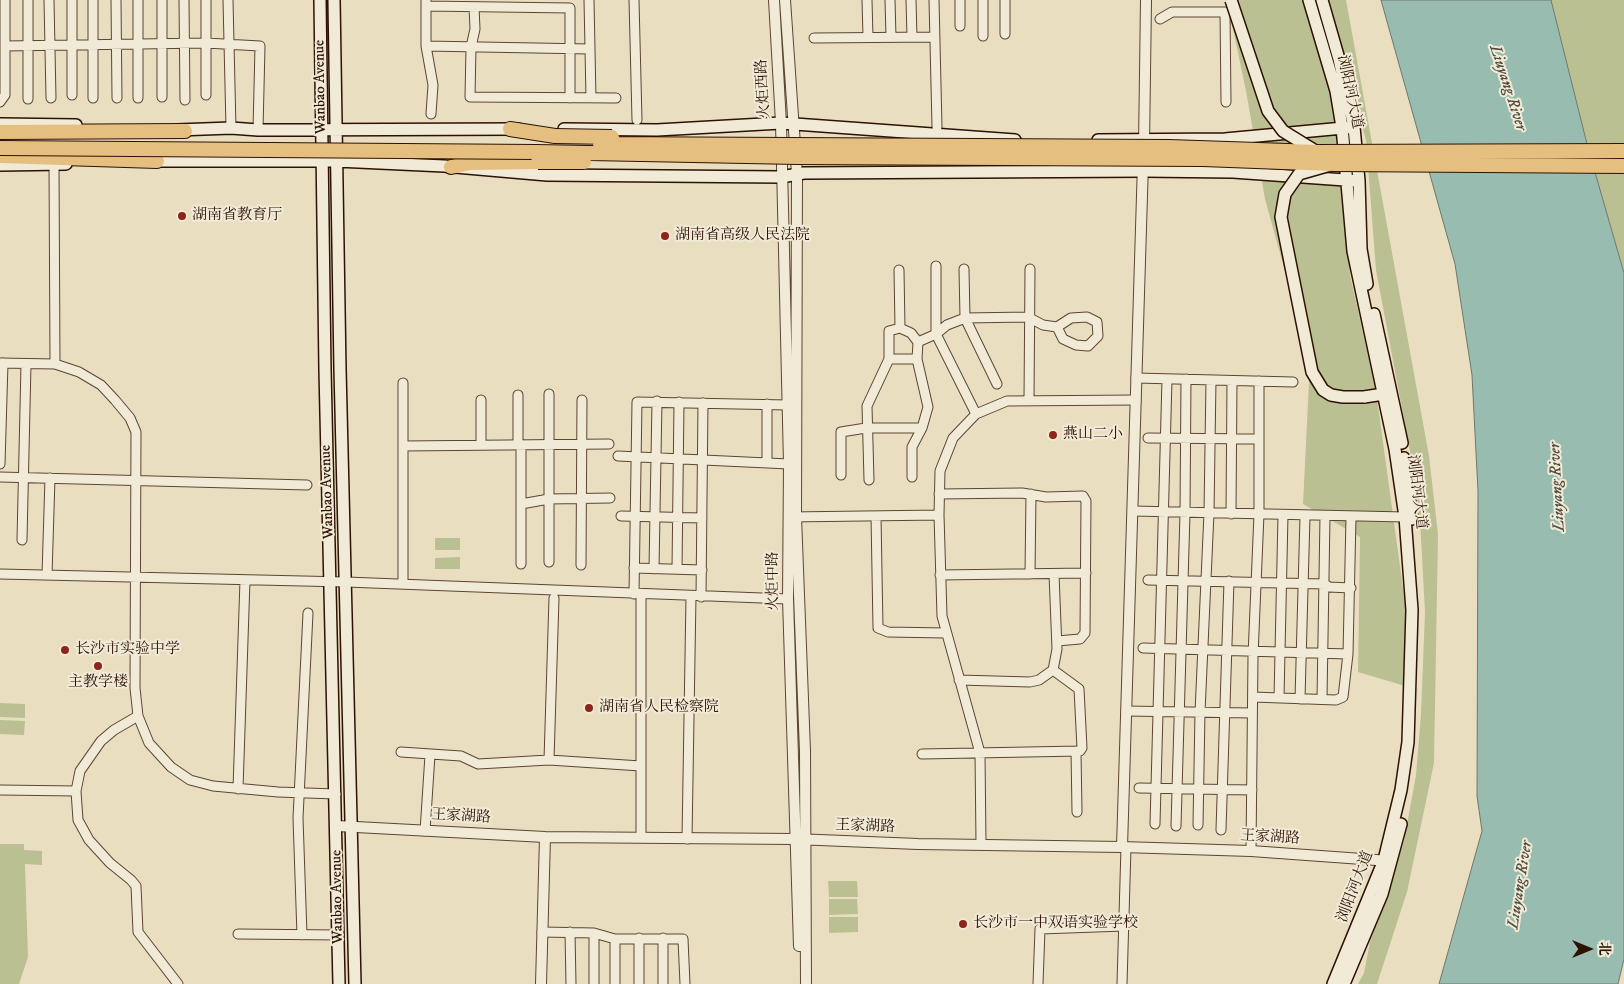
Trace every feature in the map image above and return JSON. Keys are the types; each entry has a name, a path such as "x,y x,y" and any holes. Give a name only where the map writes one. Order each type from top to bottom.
{"highway":[{"path":"510,129 555,136 758,138 796,151"},
{"path":"0,132 185,131"},
{"path":"0,139 796,151 1203,159 1335,164 1624,166"},
{"path":"0,148 536,152 1169,147 1317,152 1624,151"},
{"path":"451,167 470,163 538,162 768,165 796,151"},
{"path":"0,156 157,160"}],"main road":[{"name":"Wanbao Avenue","path":"320,0 339,984"},
{"name":"Wanbao Avenue","path":"334,0 356,984"},
{"path":"1231,0 1268,111 1283,131 1317,152"},
{"name":"浏阳河大道","path":"1310,0 1348,127"},
{"name":"浏阳河大道","path":"1322,0 1339,59 1361,248 1388,393 1410,496 1419,610 1415,743 1408,790 1388,860 1333,984"},
{"path":"0,124 121,126 185,131 231,128 258,130 657,130 781,123 1021,141 1225,139 1348,127"},
{"path":"0,165 157,160 322,160 451,167 547,175 781,177 798,174 1143,171 1233,172 1354,180"},
{"path":"1335,164 1299,174 1284,194 1281,217 1314,377 1324,390 1331,395 1343,397 1388,393"},
{"name":"浏阳河大道","path":"1344,984 1382,894 1408,742 1412,610 1405,518 1388,393"}],"street":[{"path":"0,102 5,95 5,0"},
{"path":"28,0 28,99"},
{"path":"49,0 51,98"},
{"path":"72,0 72,95"},
{"path":"93,0 93,98"},
{"path":"116,0 117,98"},
{"path":"138,0 138,98"},
{"path":"162,0 162,97"},
{"path":"184,0 185,100"},
{"path":"206,0 206,95"},
{"path":"228,0 231,128"},
{"path":"589,0 591,98"},
{"path":"634,0 636,120"},
{"name":"火炬西路","path":"774,0 781,123 781,177"},
{"name":"火炬西路","path":"785,0 798,174 792,517"},
{"path":"867,0 868,37"},
{"path":"890,0 891,37"},
{"path":"911,0 912,37"},
{"path":"934,0 937,127"},
{"path":"960,0 960,26"},
{"path":"983,0 983,36"},
{"path":"1005,0 1005,34"},
{"path":"1122,984 1126,711 1144,140 1146,0"},
{"path":"1186,0 1187,11"},
{"path":"1210,0 1210,10"},
{"path":"431,114 433,85 426,46 426,3 474,6 561,4 570,8 570,98"},
{"path":"474,6 476,29 471,47 470,97 616,98"},
{"path":"1160,18 1172,12 1210,10 1225,12 1226,102"},
{"path":"814,38 935,37"},
{"path":"5,46 138,43 206,43 260,46 258,130"},
{"path":"426,46 590,49"},
{"path":"54,164 55,364"},
{"name":"火炬中路","path":"781,177 792,517 788,599 799,839 800,984"},
{"path":"936,266 936,334 976,414"},
{"path":"964,268 965,318 997,384"},
{"path":"1029,400 1028,317 1030,268"},
{"path":"899,270 900,328"},
{"path":"918,342 936,334 947,325 965,318 1028,317 1043,325 1058,327 1071,318 1087,317 1097,322 1098,336 1088,346 1076,345 1063,339 1058,327"},
{"path":"869,480 866,428 867,406 889,359 889,331 900,328 911,332 918,342 917,359 928,407 922,428 912,447 912,477"},
{"path":"889,359 917,359"},
{"path":"0,464 1,363 55,364 79,372 101,385 130,418 136,432 138,445 135,688 138,716 150,743 171,767 190,780 213,786 238,789 336,794"},
{"path":"22,540 26,364"},
{"path":"1136,378 1293,382"},
{"path":"1155,824 1167,379"},
{"path":"1176,826 1185,513 1186,379"},
{"path":"1198,825 1200,712 1209,513 1211,380"},
{"path":"1231,514 1232,381"},
{"path":"1251,851 1253,651 1258,581 1259,382"},
{"path":"403,383 403,582"},
{"path":"549,394 549,562"},
{"path":"518,395 521,564"},
{"path":"480,446 481,400"},
{"path":"581,564 582,400"},
{"path":"981,844 980,754 945,633 942,616 938,515 940,471 953,438 976,414 1007,401 1136,400"},
{"path":"641,834 638,594 634,568 637,402 788,405"},
{"path":"654,569 657,402"},
{"path":"677,569 679,402"},
{"path":"701,596 703,403"},
{"path":"767,462 768,404"},
{"path":"841,475 841,432 866,428 922,428"},
{"path":"1148,438 1210,437 1258,439"},
{"path":"403,446 609,444"},
{"path":"618,456 789,464"},
{"path":"0,477 307,485"},
{"path":"47,575 50,478"},
{"path":"939,494 1031,494 1046,497 1083,496 1086,501 1085,633 1080,639 1057,641"},
{"path":"1030,574 1031,494"},
{"path":"521,504 549,499 610,498"},
{"path":"1133,511 1405,518"},
{"path":"806,984 799,839 804,751 792,517 938,515"},
{"path":"1279,698 1283,515"},
{"path":"621,516 702,518"},
{"path":"876,516 878,628 888,632 945,633"},
{"path":"1300,698 1305,516"},
{"path":"1322,699 1325,516"},
{"path":"1253,697 1322,699 1343,697 1345,693 1348,654 1352,517"},
{"path":"634,568 702,570"},
{"path":"940,575 1086,572"},
{"path":"0,574 346,582 788,599"},
{"path":"959,680 1030,682 1039,680 1053,670 1057,660 1054,574"},
{"path":"238,789 245,580"},
{"path":"1148,580 1258,581 1325,584 1330,587 1351,588"},
{"path":"1221,830 1223,712 1229,581"},
{"path":"687,839 691,596"},
{"path":"548,760 554,598"},
{"path":"302,935 299,793 302,767 308,614"},
{"path":"1143,648 1348,654"},
{"path":"922,754 1076,751 1082,748 1079,690 1053,670"},
{"path":"1126,711 1252,713"},
{"path":"138,716 114,730 101,741 80,771 76,791 78,820 83,830 110,863 136,886 138,932 178,984"},
{"path":"1076,751 1077,812"},
{"path":"401,752 462,756 478,764 548,760 641,766"},
{"path":"425,830 430,755"},
{"path":"1139,788 1252,790"},
{"path":"0,790 76,791"},
{"name":"王家湖路","path":"337,826 545,837 799,839 1251,851 1388,860"},
{"path":"541,984 545,837"},
{"path":"1038,984 1040,929 1124,926"},
{"path":"542,932 594,933 615,938 684,940 685,984"},
{"path":"570,932 571,984"},
{"path":"594,933 594,984"},
{"path":"238,934 338,935"},
{"path":"615,938 615,984"},
{"path":"639,938 639,984"},
{"path":"663,938 663,984"}],"green space":[{"path":"1227,0 1307,0 1336,91 1350,275 1376,391 1406,610 1405,686 1358,672 1360,537 1303,504 1310,362 1265,199 1246,91"},
{"path":"1328,0 1346,0 1429,456 1438,534 1434,763 1407,892 1377,984 1358,984 1364,973 1370,942 1404,841 1416,775 1421,714 1425,612 1420,520 1410,451 1376,270 1366,140"},
{"path":"1551,0 1624,0 1624,273 1588,148"},
{"path":"435,538 460,538 460,550 435,550"},
{"path":"460,557 460,569 435,569 435,558"},
{"path":"0,703 25,704 25,718 0,717"},
{"path":"0,720 25,721 24,735 0,734"},
{"path":"0,844 24,844 24,850 42,851 42,865 25,864 28,957 19,984 0,984"},
{"path":"828,881 857,881 858,897 829,897"},
{"path":"829,899 857,899 858,914 829,915"},
{"path":"829,917 858,917 858,932 829,933"}],"water":[{"name":"Liuyang River","path":"1381,0 1551,0 1588,148 1624,273 1624,959 1618,984 1439,984 1482,831 1477,796 1478,491 1472,375 1455,264"}],"place":[{"name":"湖南省教育厅","path":"182,216"},
{"name":"湖南省高级人民法院","path":"665,236"},
{"name":"燕山二小","path":"1053,435"},
{"name":"长沙市实验中学","path":"65,650"},
{"name":"主教学楼","path":"98,666"},
{"name":"湖南省人民检察院","path":"589,708"},
{"name":"长沙市一中双语实验学校","path":"963,924"}]}
